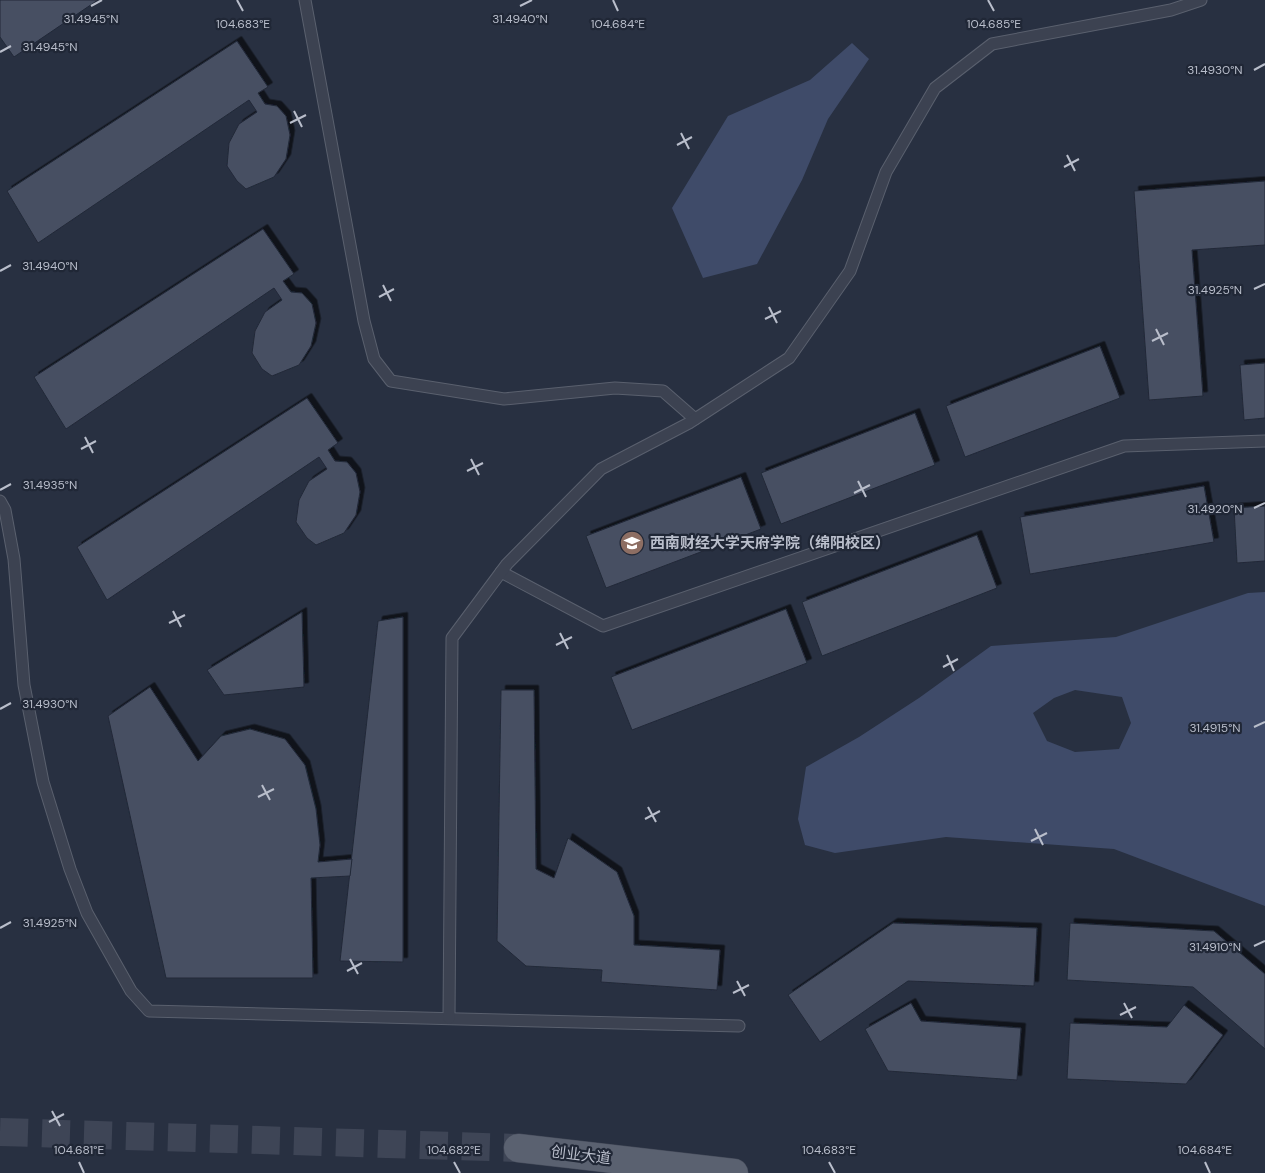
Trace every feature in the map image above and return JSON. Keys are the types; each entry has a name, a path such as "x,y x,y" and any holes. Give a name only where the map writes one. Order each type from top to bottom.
{"main road":[{"name":"创业大道","path":"518,1148 734,1173"}],"lane":[{"path":"306,0 364,321 374,359 391,381 504,399 615,388 663,392 695,419"},
{"path":"449,1018 452,638 507,564 601,469 695,419 789,358 850,271 886,172 935,88 992,44 1172,10 1201,0"},
{"path":"501,572 603,626 1124,446 1265,441"},
{"path":"0,501 5,510 14,559 24,685 43,782 70,870 87,914 131,991 149,1011 739,1026"}],"water":[{"path":"852,43 869,59 828,119 802,180 757,264 703,278 672,208 728,116 810,80"},
{"path":"1265,592 1265,906 1114,849 946,837 835,853 805,845 798,819 806,767 859,737 919,698 991,646 1116,637 1248,593","holes":["1075,690 1122,697 1131,723 1119,749 1075,752 1047,741 1033,713 1054,698"]}],"building":[{"path":"0,0 98,0 14,57 0,37"},
{"path":"237,41 268,87 258,93 265,104 277,106 286,116 290,135 286,159 274,177 246,189 237,181 227,166 229,143 239,124 257,112 249,100 38,243 7,191"},
{"path":"1265,181 1265,245 1192,250 1203,396 1149,400 1134,191"},
{"path":"263,229 294,274 283,281 291,292 302,293 312,304 316,323 311,346 299,365 272,376 262,369 252,353 255,331 265,312 282,300 274,288 66,429 34,377"},
{"path":"1100,346 1120,398 965,457 946,406"},
{"path":"1265,363 1265,418 1244,420 1240,365"},
{"path":"307,398 338,443 328,450 335,461 347,462 356,473 360,492 356,515 344,533 316,545 307,538 296,522 299,500 309,481 327,469 319,457 107,600 77,547"},
{"path":"915,413 935,465 781,524 761,473"},
{"path":"741,477 761,529 606,588 586,536"},
{"path":"1204,486 1214,542 1030,574 1020,517"},
{"path":"1265,506 1265,561 1237,563 1234,508"},
{"path":"977,535 997,588 822,656 802,602"},
{"path":"786,609 807,663 632,730 611,677"},
{"path":"302,612 304,687 224,695 207,670"},
{"path":"403,617 403,962 340,961 378,621"},
{"path":"150,687 198,761 221,736 250,729 285,739 305,765 316,809 320,845 318,862 352,859 350,876 311,878 313,978 166,978 108,716"},
{"path":"501,690 534,690 536,869 554,878 568,838 617,872 634,916 634,945 720,950 717,990 601,982 602,970 526,966 497,941"},
{"path":"893,923 1037,928 1034,986 908,981 820,1042 788,995"},
{"path":"1070,923 1214,931 1265,974 1265,1049 1193,987 1067,980"},
{"path":"911,1003 921,1021 1021,1028 1017,1080 888,1071 865,1029"},
{"path":"1184,1005 1223,1035 1186,1084 1067,1079 1070,1023 1167,1027"}],"tunnel":[{"path":"0,1132 518,1148"}],"place":[{"name":"西南财经大学天府学院（绵阳校区）","path":"632,543"}]}
